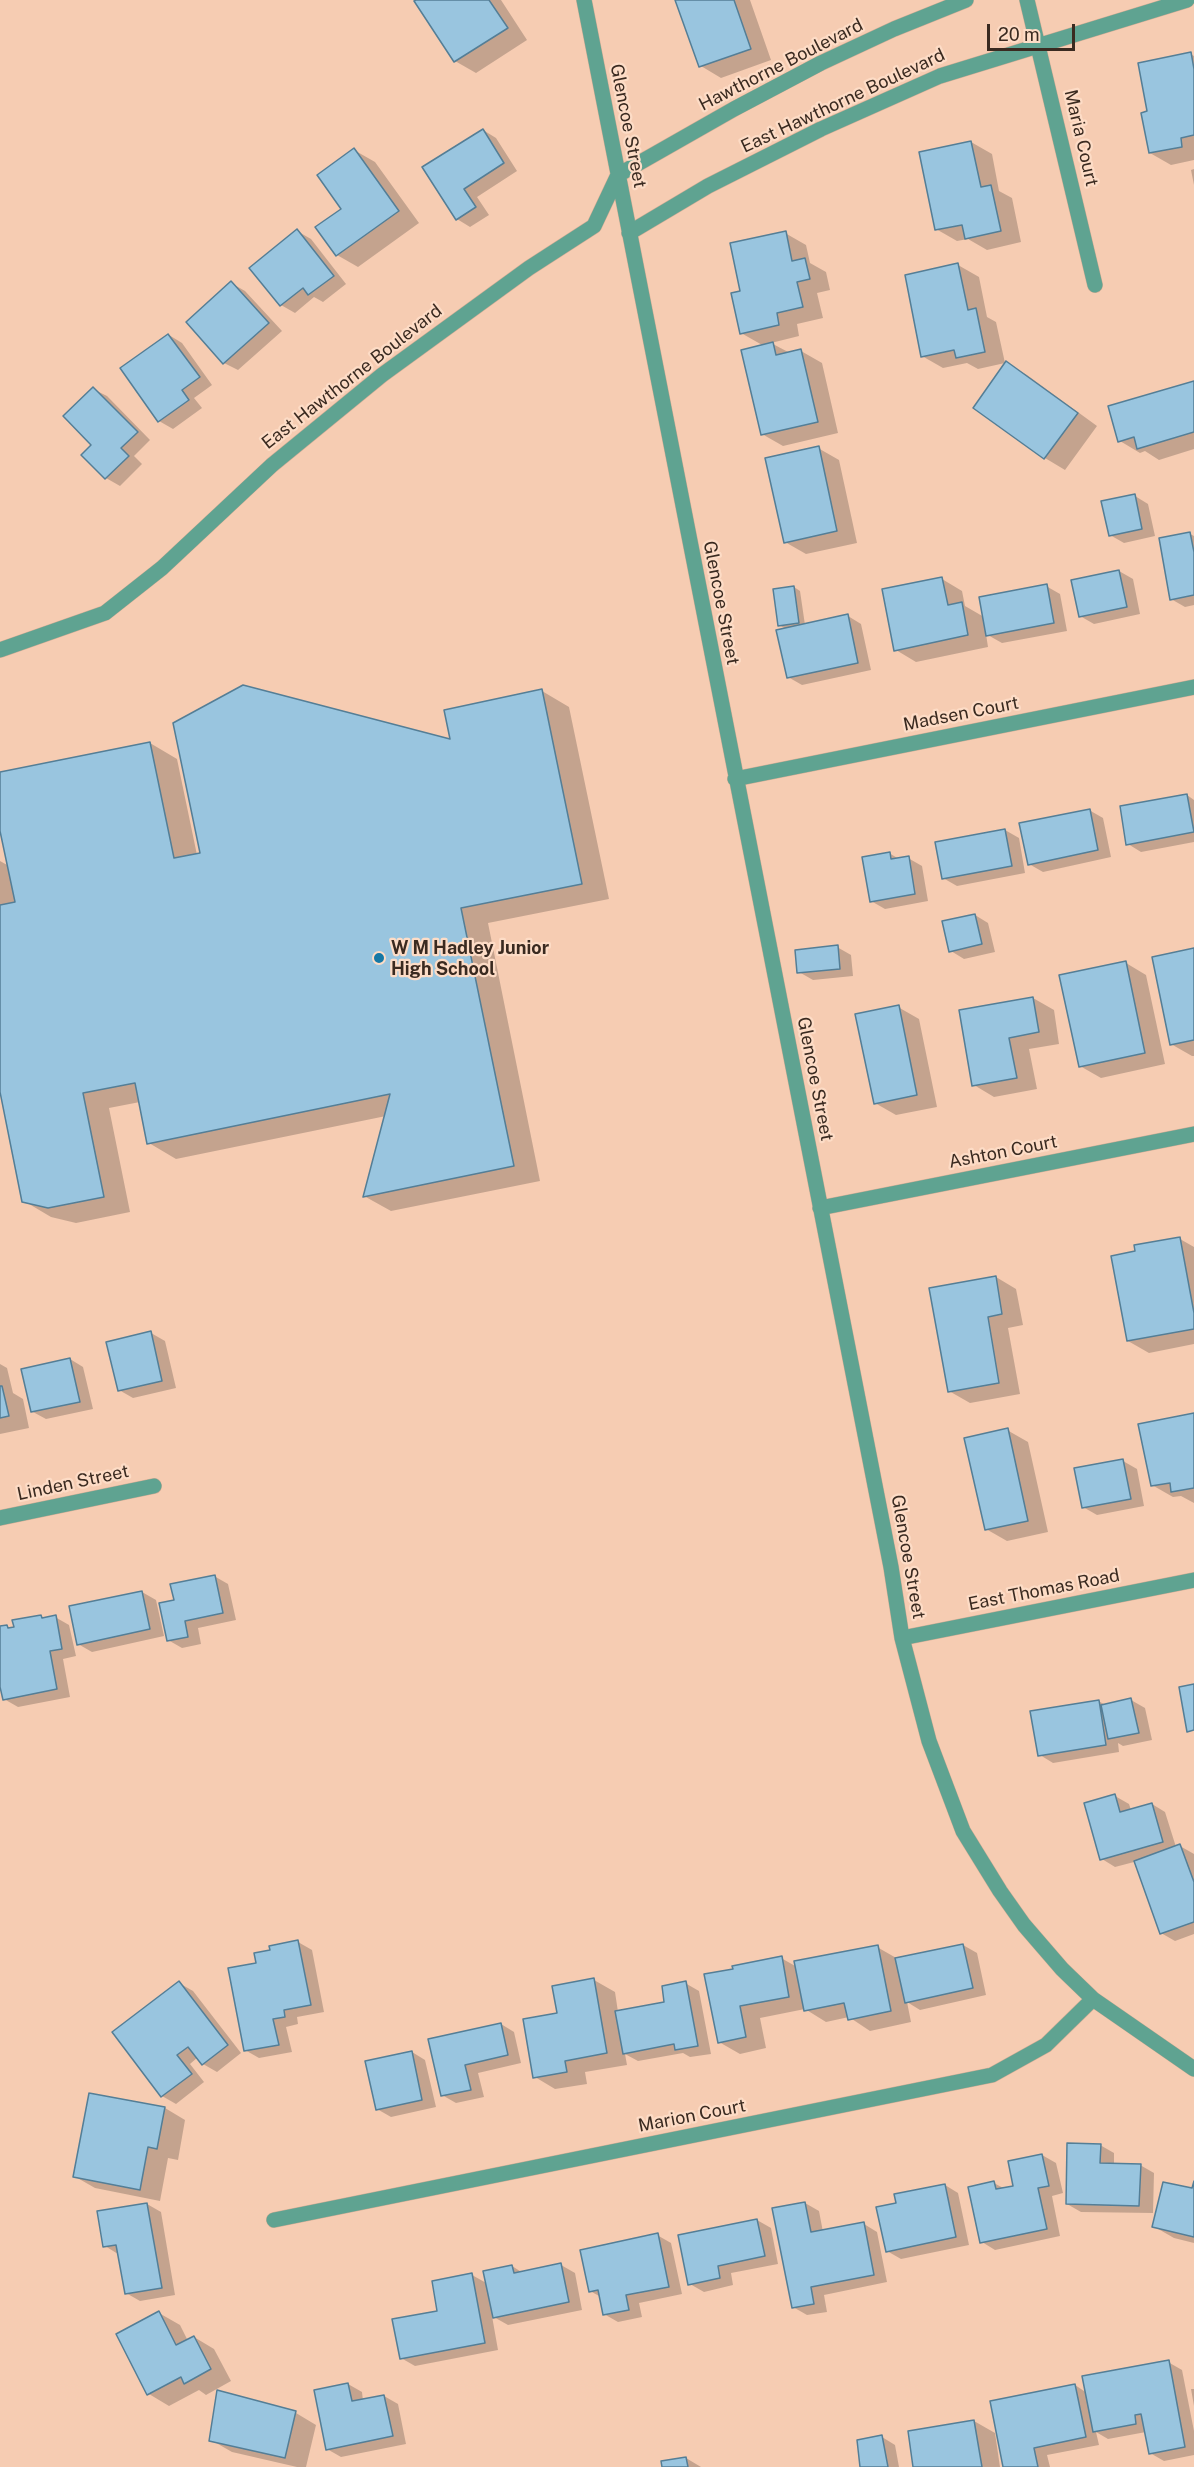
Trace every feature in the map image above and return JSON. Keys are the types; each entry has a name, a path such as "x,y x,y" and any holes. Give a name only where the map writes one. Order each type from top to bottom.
{"street":[{"name":"Glencoe Street","path":"584,0 891,1567 902,1638 929,1741 963,1831 1024,1925 1062,1969 1093,1999 1194,2068"},
{"name":"Hawthorne Boulevard","path":"618,174 821,63 894,29 966,0"},
{"name":"Maria Court","path":"1027,0 1095,285"},
{"name":"East Hawthorne Boulevard","path":"629,233 708,186 820,129 940,76 1187,0"},
{"name":"East Hawthorne Boulevard","path":"0,650 105,613 162,568 272,465 381,375 515,278 594,226 618,174"},
{"name":"Madsen Court","path":"735,779 1194,687"},
{"name":"Ashton Court","path":"820,1208 1194,1134"},
{"name":"Linden Street","path":"0,1518 154,1486"},
{"name":"East Thomas Road","path":"902,1638 1194,1580"},
{"name":"Marion Court","path":"274,2220 992,2075 1046,2045 1093,1999"}],"building":[{"path":"489,0 508,28 454,62 414,1"},
{"path":"675,0 734,0 751,49 699,67"},
{"path":"1191,52 1194,69 1194,135 1181,138 1182,147 1149,153 1141,113 1147,111 1138,63"},
{"path":"483,129 504,163 464,189 476,207 456,220 422,167"},
{"path":"971,141 981,187 991,185 1001,231 965,239 962,225 935,230 919,152"},
{"path":"354,148 399,211 336,256 315,227 341,209 317,175"},
{"path":"297,229 334,276 308,295 303,288 280,306 249,268"},
{"path":"786,231 792,261 805,258 810,279 797,282 803,307 777,313 779,325 740,334 731,293 740,291 730,243"},
{"path":"958,263 968,310 976,308 985,352 956,358 954,350 921,357 905,275"},
{"path":"231,281 269,323 223,364 186,322"},
{"path":"168,334 200,377 182,390 189,400 158,422 120,368"},
{"path":"773,342 776,355 801,349 818,422 761,435 741,350"},
{"path":"1006,361 1078,413 1044,459 973,408"},
{"path":"1194,381 1194,432 1137,449 1134,437 1118,442 1108,406"},
{"path":"93,387 138,432 121,448 129,456 105,479 81,455 91,445 63,416"},
{"path":"819,446 837,531 784,543 765,458"},
{"path":"1135,494 1142,529 1109,536 1101,501"},
{"path":"1190,532 1194,552 1194,595 1170,600 1159,538"},
{"path":"1119,570 1127,607 1079,617 1071,580"},
{"path":"942,577 948,605 962,602 968,635 894,651 882,589"},
{"path":"1047,584 1054,623 986,636 979,597"},
{"path":"794,586 799,623 778,626 773,589"},
{"path":"848,614 858,663 787,678 776,630"},
{"path":"243,685 450,739 444,710 542,689 582,884 461,908 514,1166 363,1197 390,1094 147,1144 135,1083 83,1093 104,1197 48,1208 22,1202 0,1092 0,905 15,902 0,831 0,772 150,742 174,858 200,853 173,723"},
{"path":"1187,794 1194,832 1126,845 1120,806"},
{"path":"1090,809 1098,850 1028,865 1019,823"},
{"path":"1005,829 1012,866 942,879 935,842"},
{"path":"890,852 891,859 909,856 915,894 870,902 862,857"},
{"path":"975,914 982,944 949,952 942,921"},
{"path":"838,945 840,969 797,973 795,950"},
{"path":"1194,948 1194,1040 1170,1045 1152,957"},
{"path":"1126,961 1145,1053 1079,1067 1059,975"},
{"path":"1033,997 1039,1032 1009,1038 1017,1078 972,1086 959,1010"},
{"path":"899,1005 917,1095 874,1104 855,1014"},
{"path":"1180,1237 1194,1313 1194,1329 1127,1341 1111,1256 1135,1251 1134,1245"},
{"path":"996,1276 1002,1314 988,1317 999,1383 948,1392 929,1288"},
{"path":"151,1331 162,1381 118,1391 106,1342"},
{"path":"70,1358 80,1402 31,1412 21,1369"},
{"path":"0,1386 2,1386 9,1416 0,1418"},
{"path":"1194,1413 1194,1488 1171,1492 1170,1483 1151,1486 1138,1424"},
{"path":"1008,1428 1028,1521 985,1530 964,1438"},
{"path":"1123,1459 1131,1499 1082,1508 1074,1468"},
{"path":"215,1575 223,1613 185,1621 188,1637 167,1641 159,1603 174,1600 170,1584"},
{"path":"142,1591 150,1629 77,1645 69,1606"},
{"path":"41,1615 42,1618 56,1615 62,1649 50,1651 57,1689 3,1700 0,1687 0,1626 14,1627 12,1620"},
{"path":"1194,1684 1194,1730 1187,1732 1179,1687"},
{"path":"1131,1698 1139,1733 1108,1739 1101,1705"},
{"path":"1099,1700 1106,1745 1038,1756 1030,1711"},
{"path":"1115,1794 1120,1812 1152,1803 1163,1842 1100,1860 1084,1803"},
{"path":"1180,1844 1194,1882 1194,1922 1160,1934 1134,1861"},
{"path":"298,1940 311,2005 284,2010 285,2017 273,2019 279,2045 244,2051 228,1968 256,1963 254,1953 270,1950 269,1946"},
{"path":"963,1944 973,1988 905,2003 895,1958"},
{"path":"878,1945 891,2011 848,2020 844,2003 804,2011 794,1961"},
{"path":"782,1956 789,1997 740,2006 746,2037 718,2043 704,1974"},
{"path":"594,1978 607,2053 565,2061 567,2072 533,2078 523,2019 557,2013 552,1986"},
{"path":"179,1981 228,2045 202,2065 188,2047 177,2055 192,2074 161,2097 112,2032"},
{"path":"686,1981 698,2046 675,2050 674,2044 623,2054 615,2011 664,2002 662,1986"},
{"path":"501,2023 508,2055 465,2065 471,2090 441,2096 428,2039"},
{"path":"412,2051 422,2100 376,2110 365,2061"},
{"path":"89,2093 165,2107 157,2149 148,2147 140,2190 73,2177"},
{"path":"1067,2143 1101,2144 1100,2163 1141,2164 1139,2206 1066,2204"},
{"path":"1042,2154 1049,2186 1038,2188 1047,2229 980,2243 968,2187 994,2181 996,2189 1013,2186 1008,2161"},
{"path":"1194,2181 1194,2237 1152,2227 1163,2182 1192,2188"},
{"path":"945,2184 956,2237 886,2252 876,2207 896,2203 894,2194"},
{"path":"805,2202 811,2232 864,2222 874,2275 811,2287 814,2304 792,2308 772,2208"},
{"path":"147,2203 162,2288 125,2294 116,2245 103,2247 97,2211"},
{"path":"757,2219 765,2256 718,2266 720,2278 688,2285 678,2235"},
{"path":"658,2233 669,2287 626,2295 629,2310 603,2315 598,2290 589,2292 580,2250"},
{"path":"561,2263 569,2302 493,2318 483,2271 512,2265 514,2273"},
{"path":"472,2273 485,2343 400,2359 392,2319 437,2311 432,2281"},
{"path":"159,2311 176,2345 194,2336 211,2369 184,2384 181,2377 147,2395 116,2334"},
{"path":"1169,2360 1185,2447 1149,2454 1141,2414 1135,2415 1136,2424 1093,2432 1082,2376"},
{"path":"348,2383 352,2401 384,2395 393,2436 326,2450 314,2390"},
{"path":"1075,2384 1086,2437 1034,2448 1038,2467 1003,2467 990,2401"},
{"path":"217,2390 296,2411 285,2458 209,2441"},
{"path":"974,2420 982,2467 913,2467 908,2431"},
{"path":"882,2435 888,2467 860,2467 857,2440"},
{"path":"686,2457 688,2467 662,2467 661,2461"}],"place":[{"name":"W M Hadley Junior High School","path":"379,958"}]}
